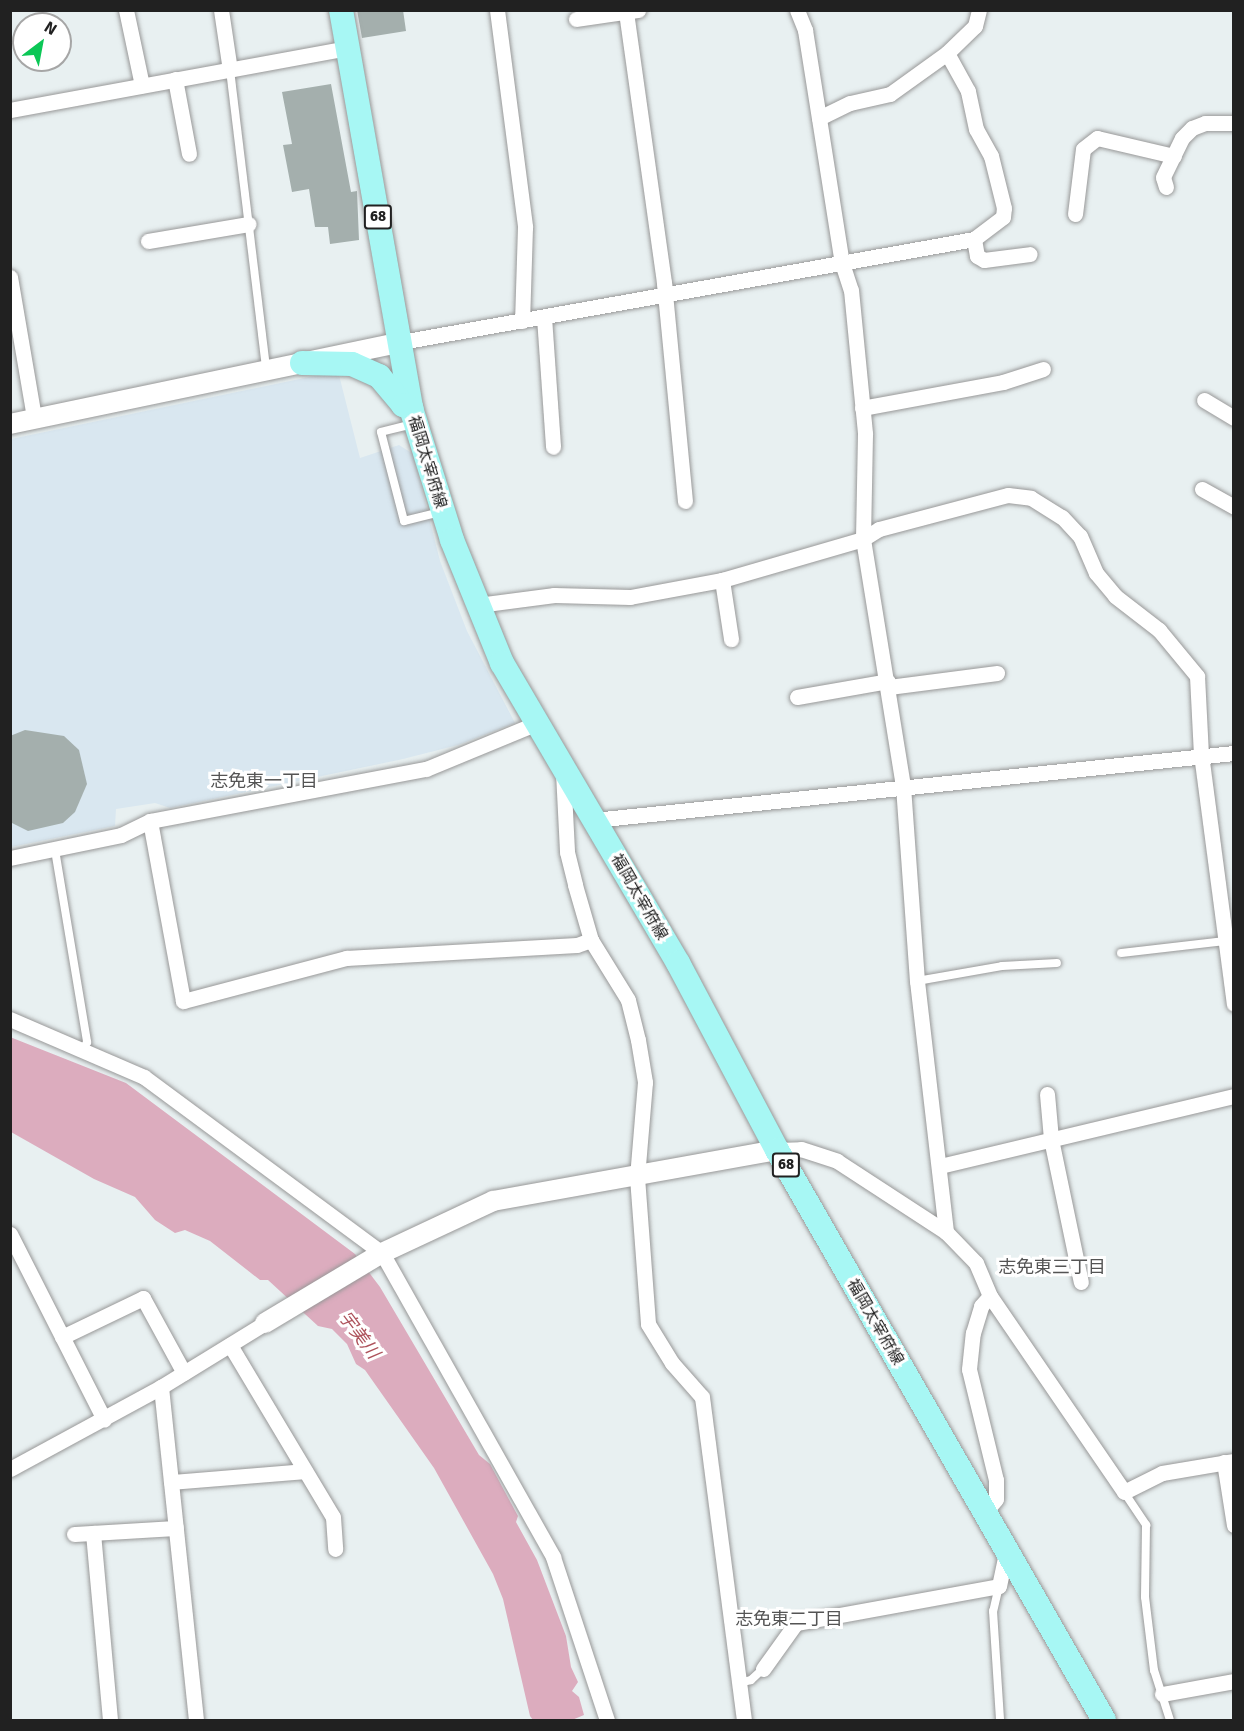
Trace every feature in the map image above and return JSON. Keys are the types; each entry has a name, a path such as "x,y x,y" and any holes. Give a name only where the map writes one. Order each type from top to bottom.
{"main road":[{"name":"福岡太宰府線","path":"341,10 413,416 442,512 502,663 678,963 777,1150 1104,1720"},
{"path":"302,363 352,364 379,376 413,416"}],"street":[{"path":"126,10 142,85"},
{"path":"221,10 230,70"},
{"path":"497,10 525,227 522,321"},
{"path":"797,10 805,30 842,263 851,290 862,408 863,539 903,786 917,981 946,1232"},
{"path":"819,118 850,103 890,93 947,53 975,26 979,10"},
{"path":"576,19 632,11 685,501"},
{"path":"10,110 348,48"},
{"path":"10,424 400,342 974,239 1003,217 1005,208 991,156 976,129 968,91 947,53"},
{"path":"175,79 189,154"},
{"path":"1166,187 1163,177 1192,128 1205,123 1233,123"},
{"path":"1075,214 1083,149 1097,138 1174,156"},
{"path":"148,241 249,224"},
{"path":"974,239 977,256 984,260 1030,254"},
{"path":"10,277 33,418"},
{"path":"544,317 553,447"},
{"path":"862,408 1003,382 1043,369"},
{"path":"1204,400 1233,418"},
{"path":"1202,489 1233,507"},
{"path":"478,605 554,595 630,597 722,580 863,539 879,529 1008,495 1031,498 1062,518 1080,536 1096,573 1115,596 1159,630 1197,676 1201,754 1233,1004"},
{"path":"722,580 731,639"},
{"path":"797,698 888,684 996,673"},
{"path":"10,858 122,835 150,821 426,769 537,723"},
{"path":"594,820 1201,754 1233,753"},
{"path":"563,769 567,852 591,940 628,1000 638,1040 645,1082 637,1178 648,1324 672,1363 702,1397 744,1720"},
{"path":"150,821 183,1001 346,958 577,945 591,940"},
{"path":"10,1018 84,1048 144,1077 382,1253 553,1557 607,1720"},
{"path":"1047,1094 1051,1139 1081,1282"},
{"path":"940,1166 1233,1096"},
{"path":"10,1469 161,1387 382,1253 493,1201 637,1178 777,1150 801,1149 837,1161 946,1232 976,1263 990,1296 1124,1492 1162,1473 1229,1462 1233,1525"},
{"path":"10,1234 104,1419"},
{"path":"984,1513 996,1499 996,1480 969,1369 973,1333 981,1306 990,1296"},
{"path":"62,1337 143,1298 184,1373"},
{"path":"230,1345 333,1517 335,1549"},
{"path":"161,1387 196,1720"},
{"path":"171,1482 305,1471"},
{"path":"74,1533 176,1528"},
{"path":"93,1533 110,1720"},
{"path":"763,1669 796,1623 999,1586 1006,1552"},
{"path":"1162,1694 1233,1681"}],"lane":[{"path":"230,70 266,370"},
{"path":"413,416 381,432 405,521 442,512"},
{"path":"55,850 87,1042 84,1048"},
{"path":"1121,953 1225,941"},
{"path":"917,981 1002,966 1057,963"},
{"path":"1124,1492 1146,1525 1145,1597 1154,1670 1170,1720"},
{"path":"999,1586 993,1611 1000,1720"},
{"path":"739,1683 751,1680 763,1669"}],"shaded area":[{"path":"338,371 360,458 399,445 413,454 440,561 467,631 515,723 458,745 403,759 170,808 155,803 116,809 115,826 11,847 11,439"}],"water":[{"name":"宇美川","path":"10,1037 126,1083 355,1254 380,1287 479,1455 490,1464 518,1516 516,1522 537,1560 566,1636 571,1667 578,1682 572,1691 579,1697 584,1715 572,1720 533,1720 530,1716 503,1599 493,1574 434,1468 365,1370 356,1364 347,1344 332,1329 318,1326 268,1280 260,1280 210,1241 185,1230 175,1233 155,1220 135,1197 94,1179 11,1132"}],"building":[{"path":"357,10 403,10 406,31 362,38"},
{"path":"331,84 351,192 357,191 359,240 330,244 328,227 315,227 309,189 292,192 283,145 292,144 282,92"},
{"path":"25,730 64,736 79,750 87,784 75,812 63,823 28,831 10,822 10,736"}],"district":[{"name":"志免東一丁目","path":"264,781"},
{"name":"志免東三丁目","path":"1052,1267"},
{"name":"志免東二丁目","path":"789,1619"}]}
